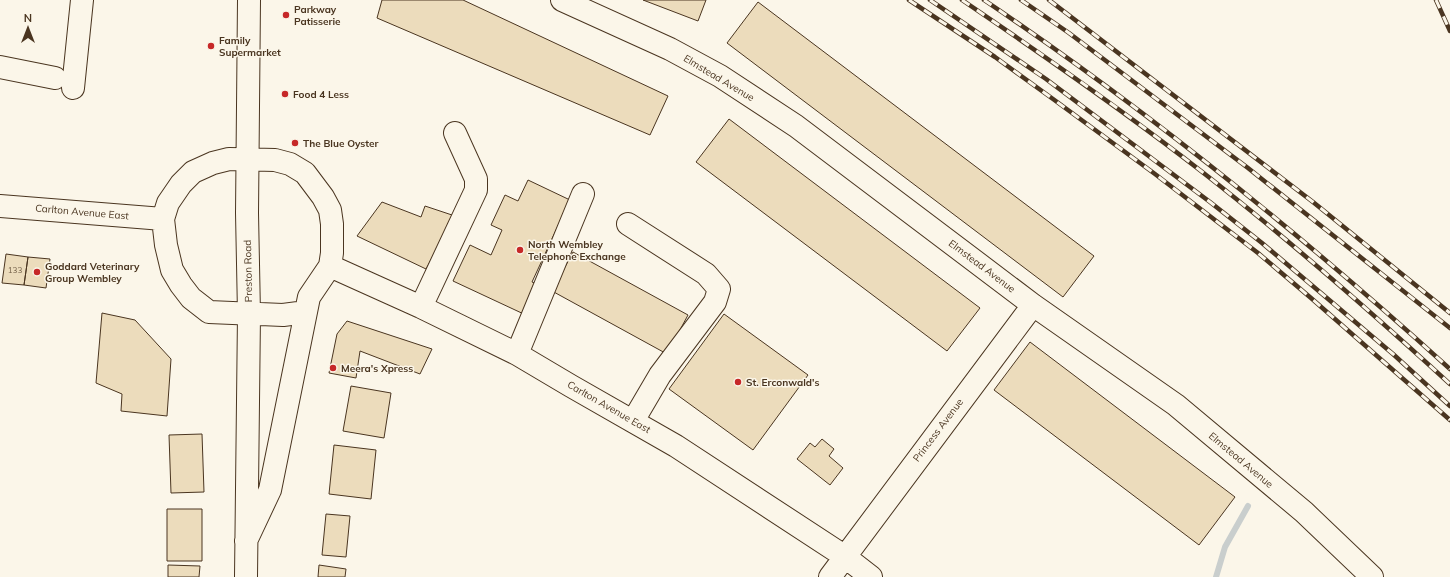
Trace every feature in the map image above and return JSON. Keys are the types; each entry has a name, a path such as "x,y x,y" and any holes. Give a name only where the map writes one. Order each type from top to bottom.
{"street":[{"path":"0,67 64,83 82,0"},
{"name":"Preston Road","path":"246,577 249,314 247,158 249,0"},
{"name":"Elmstead Avenue","path":"562,0 670,50 720,76 796,126 1033,305 1176,405 1304,512 1372,577"},
{"path":"421,307 477,185 476,179 455,133"},
{"path":"247,158 274,160 290,164 305,173 323,197 330,210 332,231 332,253 330,266 309,297 306,312 283,315 209,312 191,298 172,270 166,245 163,219 168,203 181,184 193,172 213,163 223,160 247,158"},
{"path":"518,354 583,194"},
{"name":"Carlton Avenue East","path":"0,206 163,219"},
{"path":"628,224 706,274 719,289 715,302 660,375 633,421"},
{"name":"Carlton Avenue East","path":"330,266 421,307 518,354 676,446 844,556 871,577"},
{"name":"Princess Avenue","path":"830,577 844,556 1033,305"},
{"name":"Preston Road","path":"246,542 270,490 306,312"}],"building":[{"path":"382,0 463,0 668,96 650,135 377,18"},
{"path":"643,0 706,0 698,21"},
{"path":"758,2 1094,256 1063,297 727,43"},
{"path":"729,119 980,308 947,351 696,162"},
{"name":"North Wembley Telephone Exchange","path":"528,180 570,200 532,282 542,286 528,316 453,281 470,245 491,255 502,230 491,225 505,195 518,201"},
{"path":"382,202 421,217 425,206 455,216 426,269 357,236"},
{"path":"573,252 688,315 667,354 552,291"},
{"path":"6,254 28,257 24,285 2,283"},
{"name":"Goddard Veterinary Group Wembley","path":"28,257 50,259 46,288 24,285"},
{"path":"102,313 135,320 171,359 167,416 121,411 122,394 96,383"},
{"name":"St. Erconwald's","path":"724,314 808,375 753,450 669,389"},
{"path":"347,321 432,349 420,374 360,351 356,378 329,373 337,334"},
{"path":"1030,342 1235,497 1199,545 994,390"},
{"path":"351,386 391,393 384,438 343,431"},
{"path":"202,434 204,492 171,493 169,435"},
{"path":"822,439 834,449 829,456 843,468 830,485 797,459 810,443 815,447"},
{"path":"334,445 376,450 371,499 329,494"},
{"path":"167,509 202,509 202,561 167,561"},
{"path":"326,514 350,516 346,557 322,555"},
{"path":"168,565 200,566 199,577 168,577"},
{"path":"319,565 346,569 345,577 318,577"}],"waterway":[{"path":"1216,577 1225,547 1248,506"}],"railway":[{"path":"909,0 995,57 1053,99 1155,174 1258,253 1450,420"},
{"path":"930,0 1046,79 1210,202 1262,243 1393,354 1450,406"},
{"path":"962,0 1023,41 1143,127 1201,171 1265,222 1327,275 1450,384"},
{"path":"984,0 1106,86 1224,176 1338,271 1450,369"},
{"path":"1021,0 1069,33 1248,168 1450,328"},
{"path":"1049,0 1313,202 1450,313"},
{"path":"1436,0 1450,31"}],"place":[{"name":"Parkway Patisserie","path":"286,15"},
{"name":"Family Supermarket","path":"211,46"},
{"name":"Food 4 Less","path":"285,94"},
{"name":"The Blue Oyster","path":"295,143"},
{"name":"North Wembley Telephone Exchange","path":"520,250"},
{"name":"Goddard Veterinary Group Wembley","path":"37,272"},
{"name":"Meera's Xpress","path":"333,368"},
{"name":"St. Erconwald's","path":"738,382"}]}
